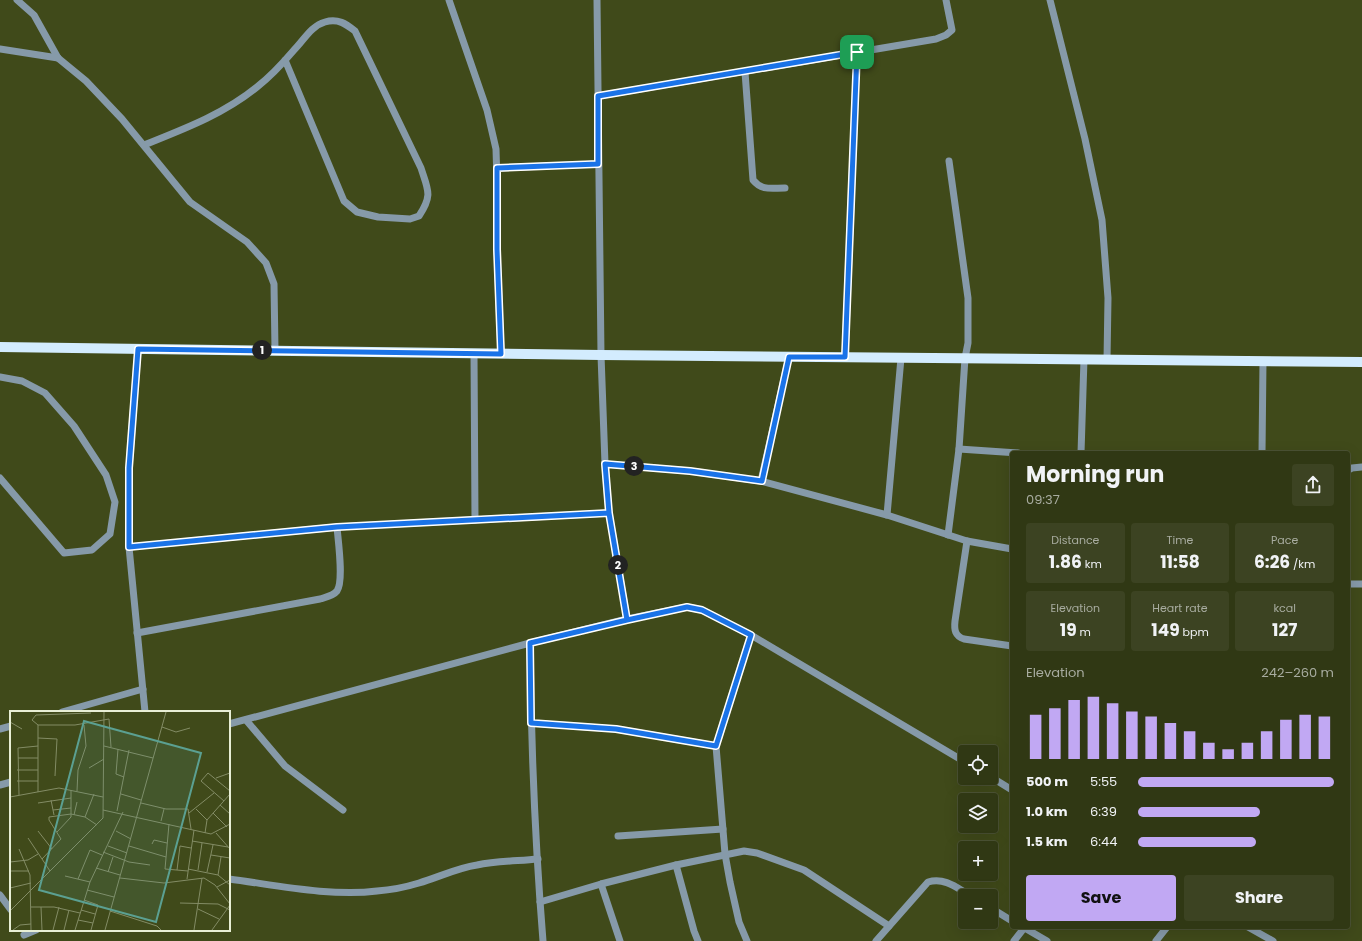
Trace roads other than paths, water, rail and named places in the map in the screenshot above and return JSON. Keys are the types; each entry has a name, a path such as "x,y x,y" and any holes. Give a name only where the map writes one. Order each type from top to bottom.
{"main road":[{"path":"0,347 501,354 1362,362"}],"street":[{"path":"17,0 34,15 58,58 86,81 122,119 190,202 247,242 266,263 274,284 274,350"},
{"path":"449,0 487,110 496,149 497,249 501,354"},
{"path":"597,0 601,355 605,464 609,513 627,620"},
{"path":"598,96 936,39 946,35 952,30 946,0"},
{"path":"1050,0 1085,138 1102,220 1108,298 1107,360"},
{"path":"144,146 199,123 232,106 258,86 285,60 313,29 326,21 342,21 356,31 421,168 428,192 426,205 419,216 410,219 378,217 357,212 344,201 285,60"},
{"path":"0,49 58,58"},
{"path":"845,357 857,52"},
{"path":"745,72 753,180 758,186 766,188 785,188"},
{"path":"948,535 959,449 965,358 968,343 968,298 949,161"},
{"path":"497,168 598,164"},
{"path":"138,349 129,468 129,547 145,711"},
{"path":"474,353 475,520"},
{"path":"762,481 789,357"},
{"path":"887,515 901,358"},
{"path":"1081,451 1084,359"},
{"path":"1262,361 1262,451"},
{"path":"0,377 22,381 46,393 74,426 106,475 115,502 110,534 92,550 64,553 0,478"},
{"path":"959,449 1010,452"},
{"path":"605,464 690,471 762,481 887,515 967,541 1010,549"},
{"path":"1350,469 1362,466"},
{"path":"129,547 337,527 609,513"},
{"path":"137,632 331,596 337,591 340,584 337,527"},
{"path":"967,541 955,621 956,633 959,637 964,639 1010,646"},
{"path":"1350,584 1362,584"},
{"path":"230,724 530,643 687,607 702,610 751,635 958,758"},
{"path":"747,941 739,922 725,854 716,746 751,635"},
{"path":"530,643 531,723 543,941"},
{"path":"66,711 143,689"},
{"path":"246,720 285,766 343,810"},
{"path":"531,723 616,729 716,746"},
{"path":"0,729 10,726"},
{"path":"998,781 1010,789"},
{"path":"0,785 10,782"},
{"path":"618,836 723,829"},
{"path":"540,902 676,864 744,851 757,853 804,870 889,926"},
{"path":"230,879 317,890 376,892 419,883 456,870 477,865 538,859"},
{"path":"676,864 698,941"},
{"path":"876,941 928,882 936,879 942,880 958,889"},
{"path":"602,884 620,941"},
{"path":"0,895 10,909"},
{"path":"998,912 1010,920"},
{"path":"1014,941 1022,929"},
{"path":"1026,929 1047,941"},
{"path":"1156,941 1165,929"},
{"path":"1252,929 1273,941"},
{"path":"24,935 34,931"}]}
